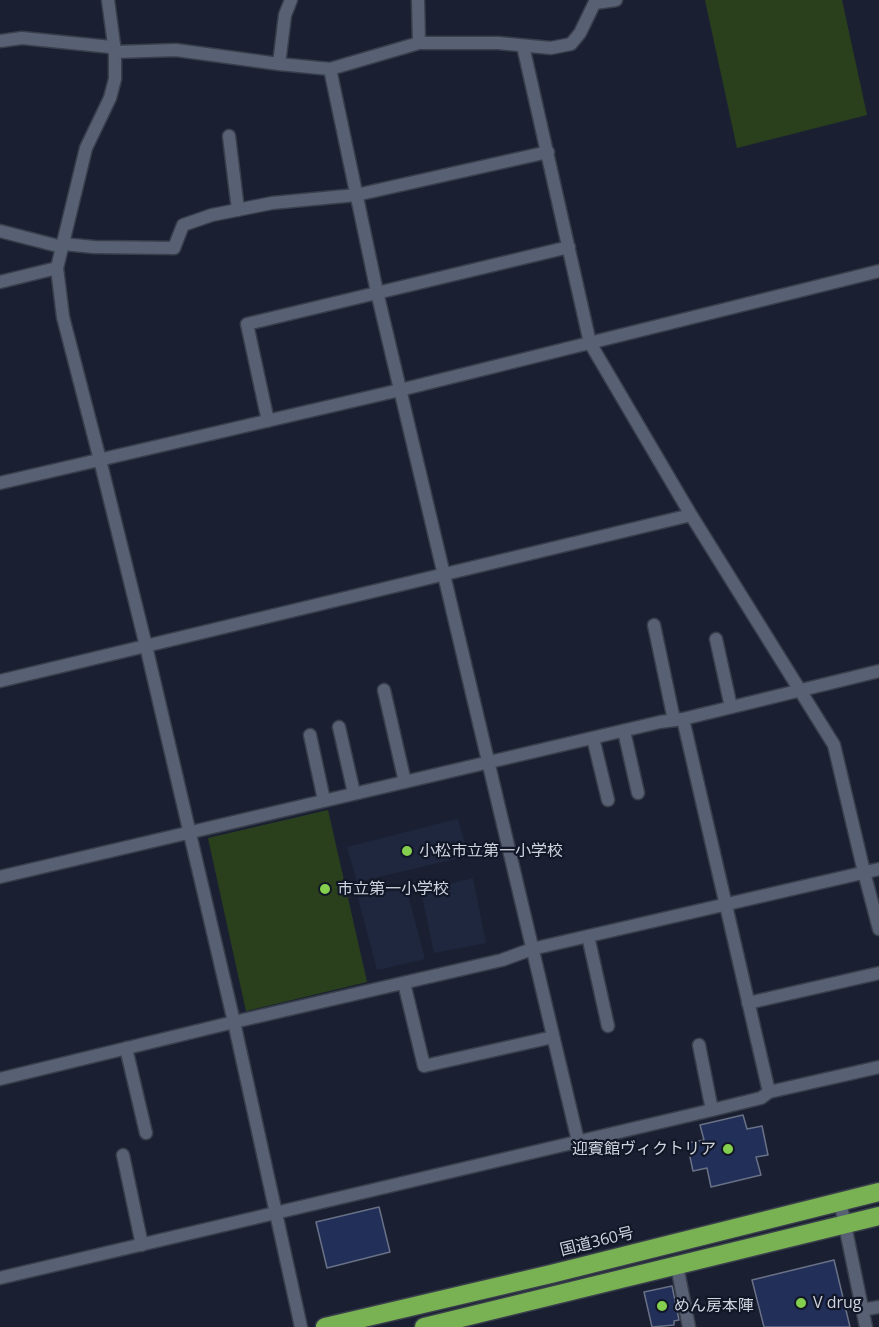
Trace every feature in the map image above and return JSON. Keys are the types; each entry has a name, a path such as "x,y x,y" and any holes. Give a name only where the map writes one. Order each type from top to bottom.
{"highway":[{"name":"国道360号","path":"325,1327 551,1274 879,1192"},
{"path":"423,1327 879,1216"}],"street":[{"path":"108,0 115,52 115,79 110,98 86,148 57,268 63,317 146,646 234,1022 301,1327"},
{"path":"279,64 285,15 291,0"},
{"path":"418,0 419,43"},
{"path":"115,52 176,50 330,69 419,43 460,42 551,48 571,44 580,33 596,2 616,0"},
{"path":"0,41 22,38 111,47 115,52"},
{"path":"524,46 590,343 691,515 834,745 879,929"},
{"path":"330,69 377,292 578,1141"},
{"path":"229,136 238,210"},
{"path":"0,231 63,246 174,249 183,225 212,215 272,203 356,195 548,152"},
{"path":"268,421 246,324 568,247"},
{"path":"0,282 57,268"},
{"path":"0,483 400,390 879,271"},
{"path":"0,681 691,515"},
{"path":"654,625 726,897 725,905 769,1092"},
{"path":"716,639 731,707"},
{"path":"0,877 879,671"},
{"path":"384,690 405,782"},
{"path":"339,727 354,794"},
{"path":"624,731 638,793"},
{"path":"310,735 324,800"},
{"path":"593,738 608,800"},
{"path":"0,1079 502,960 532,949 879,869"},
{"path":"588,936 608,1026"},
{"path":"748,1003 879,973"},
{"path":"404,983 424,1066 554,1037"},
{"path":"699,1045 712,1110"},
{"path":"126,1048 146,1133"},
{"path":"0,1278 712,1110 761,1098 769,1092 879,1067"},
{"path":"123,1155 142,1245"},
{"path":"840,1201 866,1327"},
{"path":"677,1266 689,1327"},
{"path":"862,1310 879,1306"}],"shaded area":[{"name":"小松市立第一小学校","path":"458,819 468,856 357,882 347,847"},
{"path":"473,878 486,943 434,953 421,891"},
{"path":"406,888 425,959 377,970 358,898"}],"green space":[{"path":"705,0 842,0 867,115 737,148"},
{"path":"328,810 367,982 246,1011 208,838"}],"building":[{"name":"迎賓館ヴィクトリア","path":"743,1115 747,1129 762,1126 768,1155 756,1157 761,1175 711,1187 707,1168 693,1171 687,1143 704,1140 700,1125"},
{"path":"379,1207 390,1252 327,1268 316,1222"},
{"name":"V drug","path":"834,1260 850,1327 764,1327 752,1280"},
{"name":"めん房本陣","path":"672,1286 679,1320 674,1321 674,1325 652,1327 644,1292"}],"place":[{"name":"小松市立第一小学校","path":"407,851"},
{"name":"市立第一小学校","path":"325,889"},
{"name":"迎賓館ヴィクトリア","path":"728,1149"},
{"name":"V drug","path":"801,1303"},
{"name":"めん房本陣","path":"662,1306"}]}
